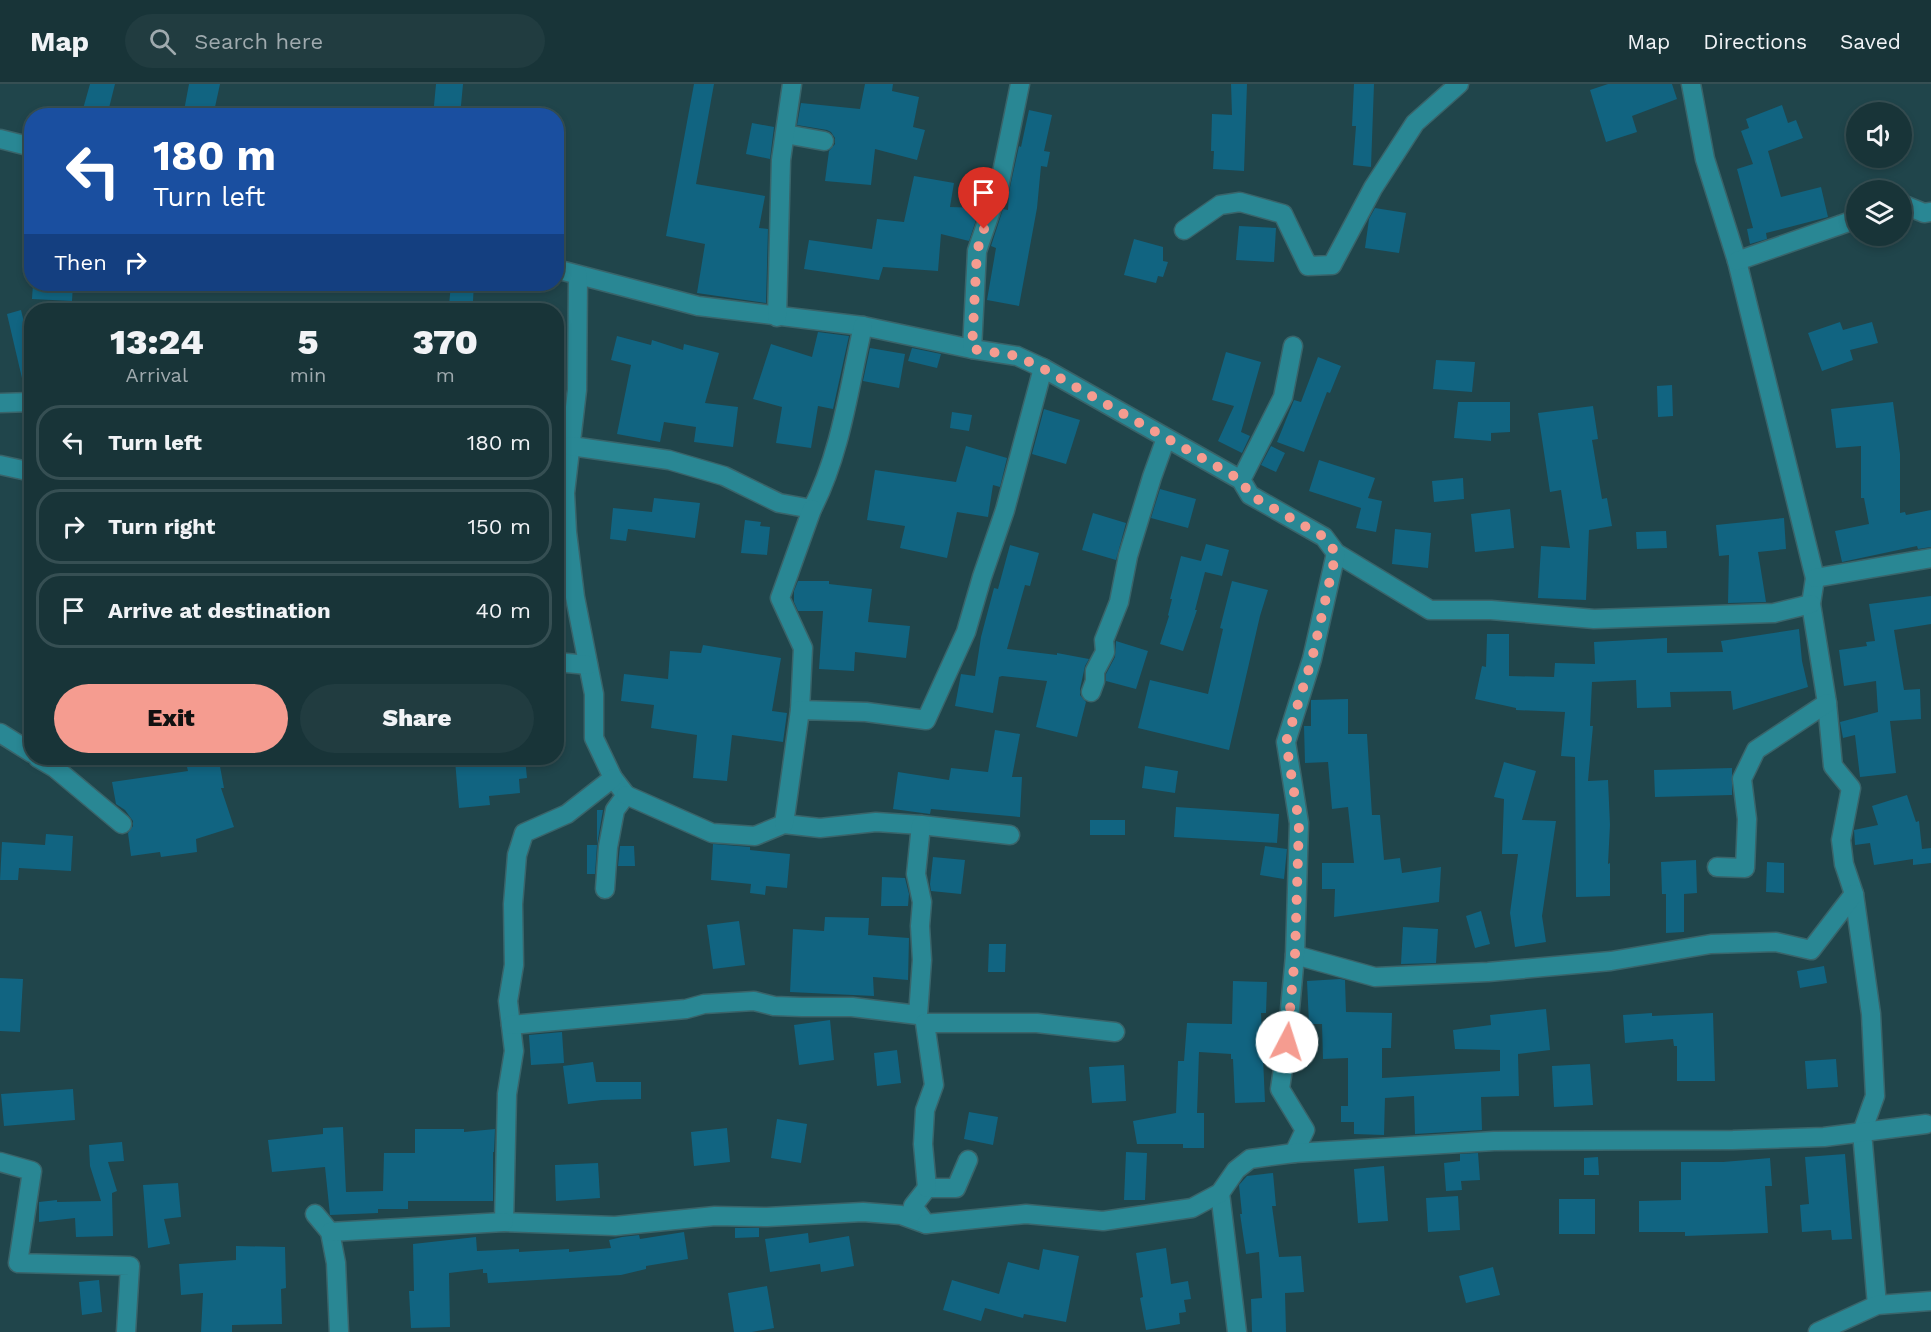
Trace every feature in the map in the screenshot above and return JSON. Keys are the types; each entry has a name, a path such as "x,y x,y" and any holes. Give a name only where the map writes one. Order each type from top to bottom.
{"street":[{"path":"777,317 781,160 792,84"},
{"path":"972,349 977,251 999,187 1020,84"},
{"path":"1184,230 1220,205 1240,202 1283,214 1308,266 1332,265 1372,188 1415,123 1459,84"},
{"path":"1691,84 1706,159 1737,261 1815,578 1811,604 1827,703 1833,766 1851,788 1840,840 1844,864 1854,894 1871,1014 1875,1096 1862,1132 1877,1305"},
{"path":"785,134 824,141"},
{"path":"0,139 24,145"},
{"path":"1912,208 1924,213 1931,212"},
{"path":"1737,261 1846,223"},
{"path":"564,271 698,306 863,326 1017,356 1241,480 1250,495 1324,537 1336,553 1430,610 1491,610 1605,619 1774,613 1811,604"},
{"path":"578,275 577,390 565,493 567,532 575,597 594,694 594,738 613,778 626,795 712,833 755,836 784,824 820,828 876,822 1010,835"},
{"path":"784,824 800,710 803,648 780,598 812,509 825,485 863,326"},
{"path":"1241,480 1283,397 1293,346"},
{"path":"800,710 866,712 926,720 966,632 976,604 982,577 1012,488 1042,368"},
{"path":"0,403 24,402"},
{"path":"1091,692 1095,681 1095,670 1105,652 1104,640 1119,602 1131,544 1166,438"},
{"path":"571,446 669,460 724,476 779,503 812,509"},
{"path":"0,465 24,470"},
{"path":"1294,1153 1305,1130 1280,1089 1295,955 1299,823 1286,742 1312,659 1336,553"},
{"path":"1815,578 1931,558"},
{"path":"564,663 588,665"},
{"path":"1718,867 1744,868 1747,819 1742,779 1756,750 1827,703"},
{"path":"0,733 24,748"},
{"path":"50,765 122,824"},
{"path":"504,1222 507,1094 514,1051 508,1001 514,964 513,904 517,855 524,833 567,814 613,778"},
{"path":"605,889 608,847 615,810 626,795"},
{"path":"921,825 916,874 922,902 921,1019 934,1085 925,1110 924,1122 923,1144 927,1188 913,1206 926,1224"},
{"path":"1295,955 1375,977 1488,972 1611,961 1711,944 1776,942 1811,950 1854,894"},
{"path":"511,1025 686,1009 704,1004 754,1002 774,1006 852,1007 921,1019 1037,1023 1114,1032"},
{"path":"330,1232 504,1222 615,1226 715,1216 767,1217 863,1212 901,1215 926,1224 1026,1214 1103,1221 1192,1208 1220,1193 1236,1170 1250,1159 1294,1153 1494,1141 1733,1140 1824,1137 1926,1124"},
{"path":"927,1188 956,1188 968,1160"},
{"path":"0,1162 32,1171 9,1263 129,1266 126,1332"},
{"path":"1220,1193 1237,1332"},
{"path":"315,1214 330,1232 336,1263 339,1332"},
{"path":"1820,1331 1877,1305 1931,1301"}],"building":[{"path":"90,84 115,84 109,108 83,108"},
{"path":"189,84 220,84 215,108 184,108"},
{"path":"436,84 463,84 461,108 434,108"},
{"path":"694,84 714,84 696,184 765,196 759,228 768,229 766,303 697,293 705,244 666,236"},
{"path":"865,84 893,84 892,91 919,97 913,127 925,130 917,160 875,149 871,185 825,181 829,151 835,144 835,138 827,130 797,125 801,103 860,109"},
{"path":"1231,84 1247,84 1244,171 1213,169 1212,114 1232,115"},
{"path":"1354,84 1374,84 1371,167 1353,165 1356,126 1352,126"},
{"path":"1608,84 1672,84 1677,99 1632,116 1637,132 1606,142 1590,90"},
{"path":"1782,105 1788,123 1796,120 1803,138 1768,151 1781,197 1821,187 1828,217 1766,233 1767,239 1750,244 1747,229 1753,228 1737,169 1753,164 1741,131 1749,128 1746,119"},
{"path":"1029,110 1052,115 1044,151 1050,152 1047,167 1041,166 1037,208 1019,306 987,300 996,248 991,246 1003,209 1008,210 1009,192"},
{"path":"752,123 774,127 770,159 746,154"},
{"path":"914,176 954,183 950,207 980,208 969,241 941,234 938,271 883,267 879,280 804,269 809,240 872,249 877,219 904,222"},
{"path":"1375,208 1406,213 1399,253 1365,248 1369,219"},
{"path":"1239,226 1276,228 1274,262 1236,260"},
{"path":"1134,239 1163,247 1163,261 1168,262 1163,277 1158,276 1156,283 1124,275"},
{"path":"33,291 73,291 72,301 32,299"},
{"path":"450,291 474,291 473,301 469,303 449,303"},
{"path":"21,310 24,323 24,387 7,314"},
{"path":"1840,322 1843,330 1872,322 1878,343 1850,350 1853,360 1822,371 1808,333"},
{"path":"818,332 849,336 833,409 818,406 811,448 776,443 782,407 753,399 771,344 812,357"},
{"path":"617,336 651,345 652,340 683,350 684,344 719,353 705,403 738,407 733,447 694,442 696,427 664,422 660,442 617,434 631,365 611,360"},
{"path":"870,348 905,354 899,388 863,381"},
{"path":"912,348 941,354 937,368 908,361"},
{"path":"1226,352 1261,362 1241,432 1250,436 1242,453 1218,441 1234,406 1212,400"},
{"path":"1318,357 1341,366 1330,393 1327,392 1304,452 1277,442 1294,400 1301,402"},
{"path":"1436,360 1475,362 1472,392 1433,389"},
{"path":"1672,385 1673,416 1658,417 1657,386"},
{"path":"1458,402 1510,402 1510,432 1491,433 1491,441 1454,438"},
{"path":"1893,402 1900,454 1900,513 1905,512 1906,515 1931,510 1931,547 1918,549 1917,546 1842,562 1835,531 1869,524 1864,498 1861,498 1861,446 1836,448 1831,409"},
{"path":"1593,406 1598,439 1592,440 1602,499 1607,498 1612,526 1589,530 1586,600 1538,598 1541,546 1570,548 1561,490 1550,492 1538,413"},
{"path":"1044,409 1080,420 1066,464 1032,454"},
{"path":"952,412 972,415 969,431 950,428"},
{"path":"966,446 1007,458 1000,487 993,485 988,517 957,512 947,558 900,548 905,526 867,520 875,470 956,482"},
{"path":"1271,446 1285,453 1276,472 1261,465"},
{"path":"1319,460 1375,478 1368,498 1382,501 1376,532 1356,528 1361,508 1309,491"},
{"path":"1463,478 1464,499 1434,502 1432,481"},
{"path":"1160,489 1196,499 1188,528 1151,518"},
{"path":"654,498 700,503 695,538 628,529 626,541 610,539 613,508 652,512"},
{"path":"1510,509 1514,548 1475,552 1471,514"},
{"path":"1093,513 1126,523 1116,560 1082,550"},
{"path":"1784,518 1786,549 1758,552 1766,602 1728,603 1729,555 1719,556 1716,525"},
{"path":"745,520 761,522 760,526 770,527 767,555 741,553"},
{"path":"1395,529 1431,533 1428,568 1392,564"},
{"path":"1666,531 1667,548 1637,549 1636,532"},
{"path":"1206,544 1229,550 1222,576 1205,572 1195,610 1197,610 1183,651 1160,644 1169,616 1172,599 1170,599 1181,556 1201,561"},
{"path":"1010,545 1039,553 1030,586 1025,585 1007,649 1057,655 1057,653 1089,659 1085,666 1080,689 1080,695 1086,702 1077,737 1036,727 1047,681 999,677 993,713 955,706 961,674 975,676 981,637 994,588 998,589"},
{"path":"798,581 829,581 829,584 872,589 868,622 910,626 906,658 855,652 854,671 819,669 823,611 798,611 794,602 794,591"},
{"path":"1232,581 1268,590 1229,750 1138,728 1150,680 1208,694 1223,629 1220,628"},
{"path":"1931,596 1931,624 1894,630 1904,690 1920,689 1921,719 1890,721 1896,773 1860,777 1855,735 1843,738 1840,722 1878,712 1876,681 1844,686 1839,650 1867,646 1866,642 1875,641 1869,604"},
{"path":"1799,629 1802,661 1808,687 1733,710 1731,691 1670,692 1671,707 1637,708 1636,680 1592,682 1590,726 1593,726 1588,781 1608,780 1610,896 1576,897 1575,757 1561,756 1565,712 1516,710 1516,708 1475,699 1482,666 1486,667 1487,634 1509,634 1509,676 1554,677 1555,663 1595,664 1594,642 1667,638 1667,653 1723,652 1721,641"},
{"path":"1116,641 1148,651 1136,689 1106,681 1106,674 1115,657"},
{"path":"703,645 781,658 772,711 787,713 783,742 732,735 727,781 693,778 697,735 651,728 654,705 621,701 624,674 668,679 670,651 701,653"},
{"path":"1348,699 1348,734 1367,734 1372,815 1380,815 1384,860 1400,858 1402,873 1441,867 1439,902 1334,917 1335,889 1322,889 1322,863 1354,863 1348,807 1332,809 1328,762 1305,763 1304,726 1311,726 1311,700"},
{"path":"995,730 1020,734 1012,777 1022,777 1020,817 931,809 930,814 893,809 898,772 949,780 951,768 988,772"},
{"path":"1504,762 1536,771 1522,820 1556,821 1542,916 1546,942 1515,947 1510,913 1518,854 1502,854 1504,799 1494,797"},
{"path":"220,765 224,788 221,788 234,827 196,839 197,852 161,857 160,852 131,856 128,833 133,826 133,821 125,810 116,804 112,782 188,771 187,767"},
{"path":"455,765 526,765 527,778 519,779 520,793 489,796 490,805 459,808"},
{"path":"1145,766 1178,771 1175,793 1142,788"},
{"path":"1732,768 1732,795 1655,797 1654,770"},
{"path":"1907,795 1916,822 1919,821 1922,849 1931,848 1931,863 1913,865 1913,859 1874,865 1870,843 1855,845 1854,830 1878,825 1872,806"},
{"path":"1176,807 1279,814 1277,843 1174,837"},
{"path":"597,810 603,810 597,845"},
{"path":"1090,820 1125,820 1125,835 1090,835"},
{"path":"46,834 73,836 71,871 19,868 18,880 0,880 2,842 45,845"},
{"path":"713,844 790,854 787,888 766,886 765,895 750,893 751,884 711,880"},
{"path":"587,845 597,845 595,874 587,874"},
{"path":"620,846 634,846 635,866 618,866"},
{"path":"1265,846 1287,849 1284,879 1260,875"},
{"path":"933,857 965,860 961,894 931,891"},
{"path":"1696,860 1697,893 1684,894 1684,932 1666,933 1666,894 1662,894 1661,862"},
{"path":"1767,862 1784,863 1784,893 1766,892"},
{"path":"882,877 905,878 909,894 908,906 881,906"},
{"path":"1481,911 1490,944 1475,948 1466,916"},
{"path":"825,917 869,918 868,935 909,938 908,980 873,977 874,996 790,992 793,929 824,931"},
{"path":"739,921 745,965 713,969 707,925"},
{"path":"1403,927 1438,929 1436,963 1401,964"},
{"path":"989,944 1006,944 1005,972 988,972"},
{"path":"1824,966 1827,983 1800,988 1797,971"},
{"path":"0,978 23,979 20,1032 0,1031"},
{"path":"1345,980 1346,1012 1392,1013 1391,1048 1382,1048 1382,1078 1500,1071 1500,1050 1455,1049 1453,1030 1491,1025 1490,1015 1546,1009 1550,1050 1518,1054 1519,1096 1481,1097 1482,1130 1415,1134 1414,1096 1385,1098 1384,1135 1354,1134 1354,1122 1341,1122 1341,1106 1348,1106 1348,1058 1323,1059 1322,1024 1309,1024 1307,981"},
{"path":"1233,981 1267,982 1266,1013 1261,1013 1265,1102 1235,1103 1231,1054 1199,1052 1197,1113 1204,1113 1204,1148 1183,1148 1183,1144 1137,1144 1133,1121 1176,1113 1178,1061 1184,1061 1187,1023 1232,1024"},
{"path":"1652,1013 1652,1016 1713,1013 1715,1081 1677,1081 1677,1046 1674,1046 1673,1039 1625,1043 1623,1015"},
{"path":"830,1020 834,1060 799,1065 794,1025"},
{"path":"562,1032 564,1063 531,1065 529,1035"},
{"path":"897,1050 901,1083 877,1086 874,1053"},
{"path":"1836,1059 1838,1087 1807,1089 1805,1061"},
{"path":"593,1062 596,1082 641,1082 641,1099 568,1104 563,1066"},
{"path":"1590,1064 1593,1105 1554,1107 1552,1066"},
{"path":"1124,1065 1126,1101 1092,1103 1089,1067"},
{"path":"73,1089 75,1120 4,1126 1,1094"},
{"path":"969,1112 998,1117 993,1145 964,1139"},
{"path":"777,1119 807,1124 801,1163 771,1158"},
{"path":"343,1127 346,1192 383,1191 384,1153 415,1153 415,1129 464,1129 464,1132 495,1129 493,1201 408,1201 408,1209 378,1209 378,1213 330,1215 325,1167 272,1172 268,1140 323,1134 323,1128"},
{"path":"727,1128 730,1162 694,1166 691,1132"},
{"path":"122,1142 124,1161 108,1162 117,1191 112,1193 113,1236 76,1237 75,1218 39,1222 39,1202 101,1201 90,1166 89,1145"},
{"path":"1126,1152 1147,1153 1145,1200 1124,1200"},
{"path":"1478,1153 1480,1180 1461,1181 1462,1190 1446,1191 1444,1163 1460,1161 1460,1154"},
{"path":"1845,1154 1852,1239 1832,1240 1831,1230 1802,1232 1800,1205 1809,1204 1805,1157"},
{"path":"1598,1157 1599,1175 1584,1175 1584,1158"},
{"path":"1770,1158 1772,1186 1765,1186 1768,1233 1685,1236 1685,1232 1639,1232 1639,1201 1681,1200 1681,1162 1723,1162"},
{"path":"598,1163 600,1198 556,1201 555,1165"},
{"path":"1384,1166 1388,1221 1358,1223 1354,1169"},
{"path":"1273,1173 1276,1206 1272,1206 1279,1257 1301,1256 1304,1292 1285,1293 1286,1332 1252,1332 1251,1299 1262,1298 1259,1252 1246,1254 1240,1214 1242,1214 1239,1185 1247,1176"},
{"path":"178,1183 181,1217 164,1219 170,1244 148,1248 143,1185"},
{"path":"1458,1196 1460,1230 1428,1232 1426,1198"},
{"path":"1559,1199 1595,1199 1595,1234 1559,1234"},
{"path":"735,1228 759,1228 759,1237 735,1238"},
{"path":"684,1232 688,1259 646,1266 646,1269 621,1275 488,1283 487,1273 483,1273 483,1269 449,1273 450,1327 411,1328 409,1291 414,1291 413,1244 476,1237 477,1251 519,1249 519,1252 569,1249 569,1252 611,1248 609,1240 622,1237 639,1235 640,1239"},
{"path":"808,1233 809,1243 849,1236 854,1266 821,1272 820,1264 770,1272 765,1239"},
{"path":"236,1246 285,1247 286,1288 281,1289 282,1324 232,1325 232,1332 201,1332 203,1293 181,1295 179,1264 236,1260"},
{"path":"1166,1248 1171,1284 1188,1281 1191,1299 1184,1300 1186,1312 1179,1313 1180,1324 1146,1330 1140,1298 1143,1297 1136,1253"},
{"path":"1043,1249 1079,1256 1066,1322 1024,1314 1023,1318 985,1308 981,1321 943,1310 952,1280 999,1294 1008,1262 1039,1270"},
{"path":"1493,1267 1500,1295 1466,1303 1459,1276"},
{"path":"99,1280 102,1312 82,1315 79,1282"},
{"path":"767,1286 774,1328 734,1332 728,1293"}],"route":[{"path":"984,229 977,251 972,349 1017,356 1042,368 1241,480 1250,495 1324,537 1336,553 1312,659 1286,742 1299,823 1295,955 1287,1042"}]}
